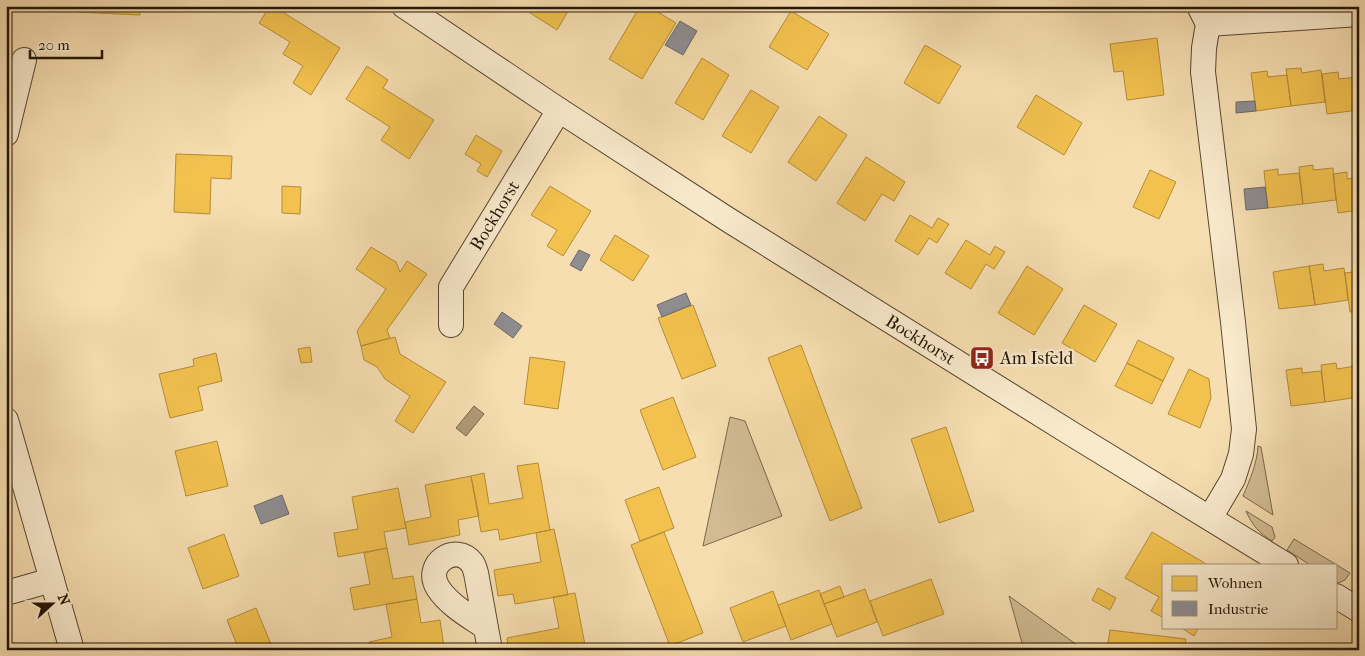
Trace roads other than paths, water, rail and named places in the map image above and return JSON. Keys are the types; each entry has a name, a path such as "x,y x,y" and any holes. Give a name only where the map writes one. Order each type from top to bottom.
{"street":[{"name":"Bockhorst","path":"404,6 559,110 750,234 1284,564"},
{"path":"1210,518 1233,479 1241,454 1244,429 1203,72 1204,15 1359,14"},
{"path":"6,134 24,60"},
{"name":"Bockhorst","path":"451,325 451,287 559,110"},
{"path":"6,420 72,650"},
{"path":"6,593 52,580"},
{"path":"1338,597 1359,610"}],"place":[{"name":"Am Isfeld","path":"982,358"}]}
